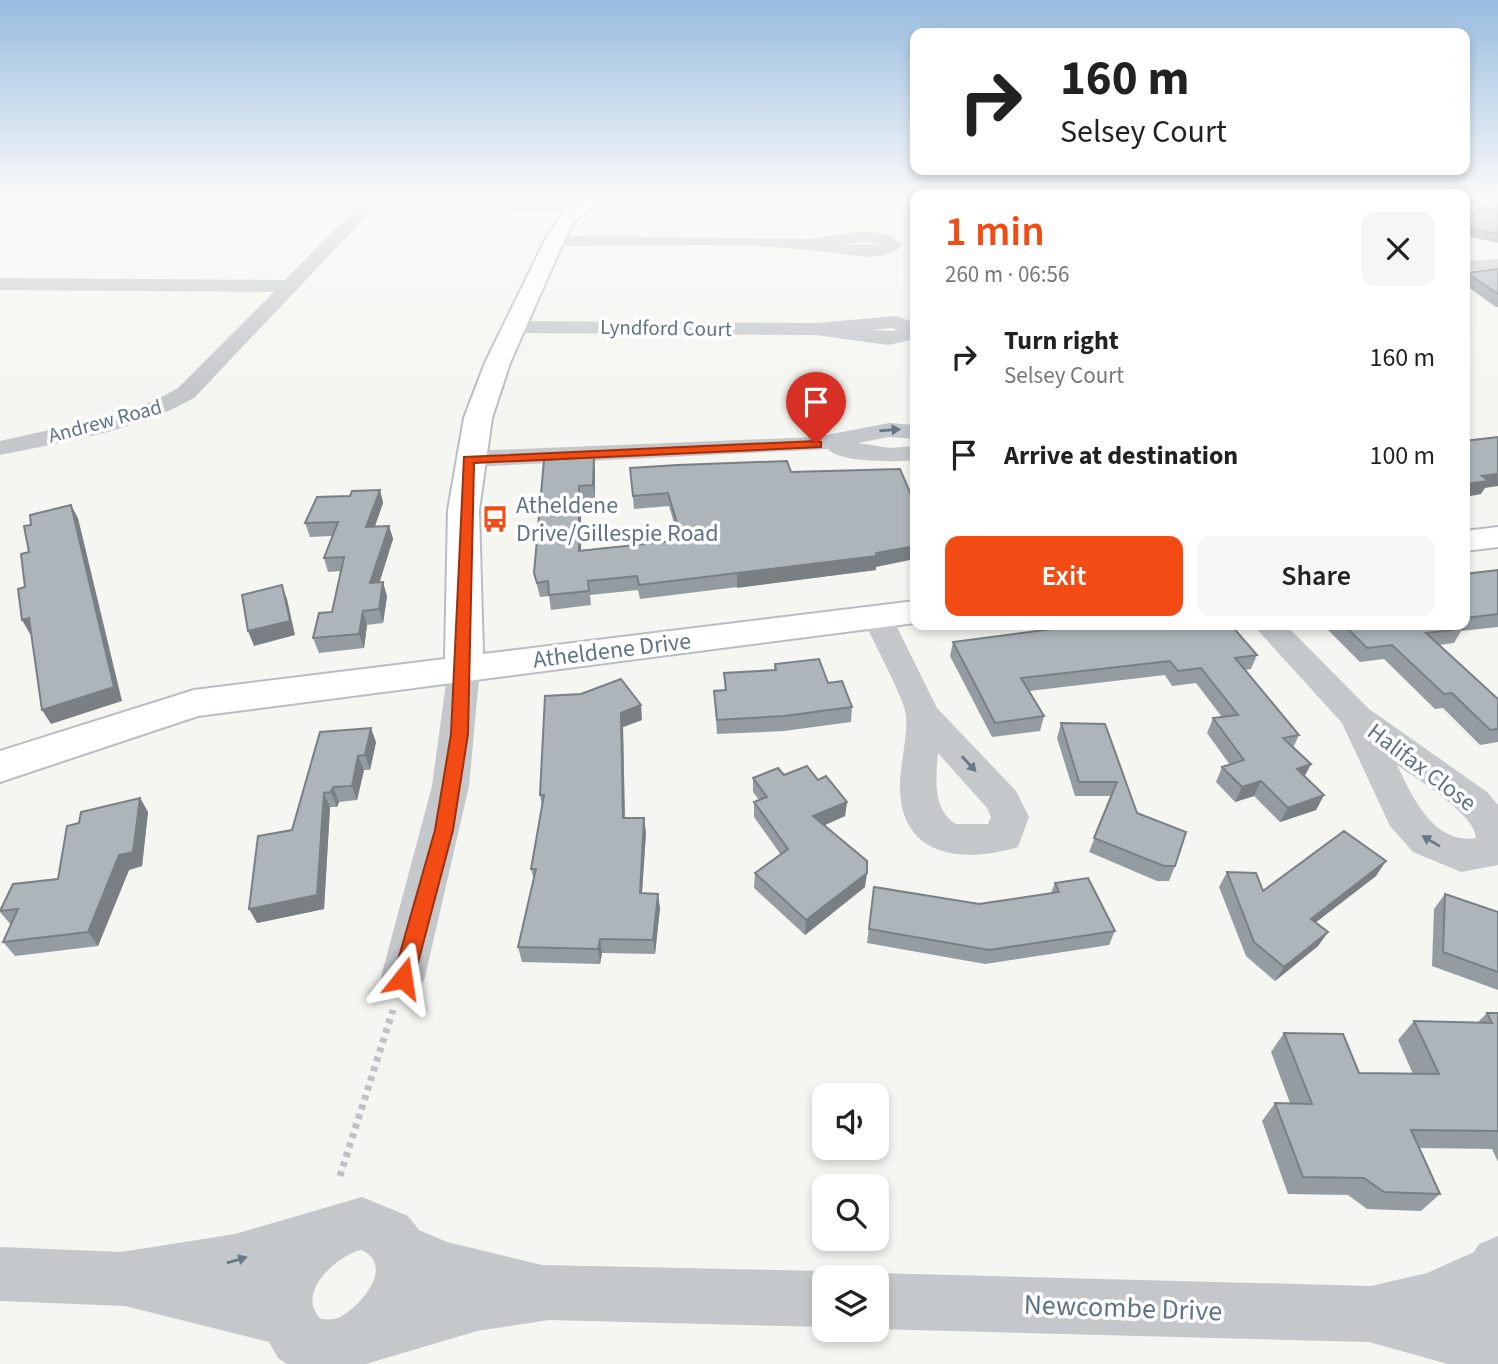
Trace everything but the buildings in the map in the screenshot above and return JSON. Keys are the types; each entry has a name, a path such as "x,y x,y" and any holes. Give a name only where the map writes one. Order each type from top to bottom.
{"street":[{"name":"Andrew Road","path":"0,448 134,416 177,399 201,380 315,260"},
{"path":"403,978 444,830 459,734 464,668 468,459 486,390 546,260"},
{"path":"1470,267 1498,264"},
{"path":"0,284 289,286"},
{"name":"Lyndford Court","path":"516,327 816,330"},
{"path":"468,459 816,444 889,430 910,432"},
{"path":"816,444 890,455 910,453"},
{"path":"1470,540 1498,537"},
{"name":"Atheldene Drive","path":"0,767 194,704 910,613"},
{"path":"877,617 923,714"},
{"name":"Halifax Close","path":"1273,630 1356,717"},
{"name":"Atheldene Drive","path":"0,794 169,733 310,690"},
{"path":"0,1274 121,1279 235,1261 362,1223 379,1227 392,1236 402,1250 405,1269 401,1292 390,1313 360,1346"},
{"path":"289,1336 286,1297 293,1273 306,1252 325,1236"},
{"path":"402,1250 447,1269 549,1292"},
{"path":"121,1279 289,1336 318,1350 360,1346 477,1303 549,1292 812,1299"},
{"name":"Newcombe Drive","path":"1369,1314 1496,1284"},
{"name":"Newcombe Drive","path":"889,1301 1369,1314 1450,1336 1498,1338"}],"path":[{"path":"340,1176 403,978"}],"place":[{"name":"Atheldene Drive/Gillespie Road","path":"495,519"}],"route":[{"path":"403,978 444,830 459,734 464,668 464,534 468,459 816,444"}]}
